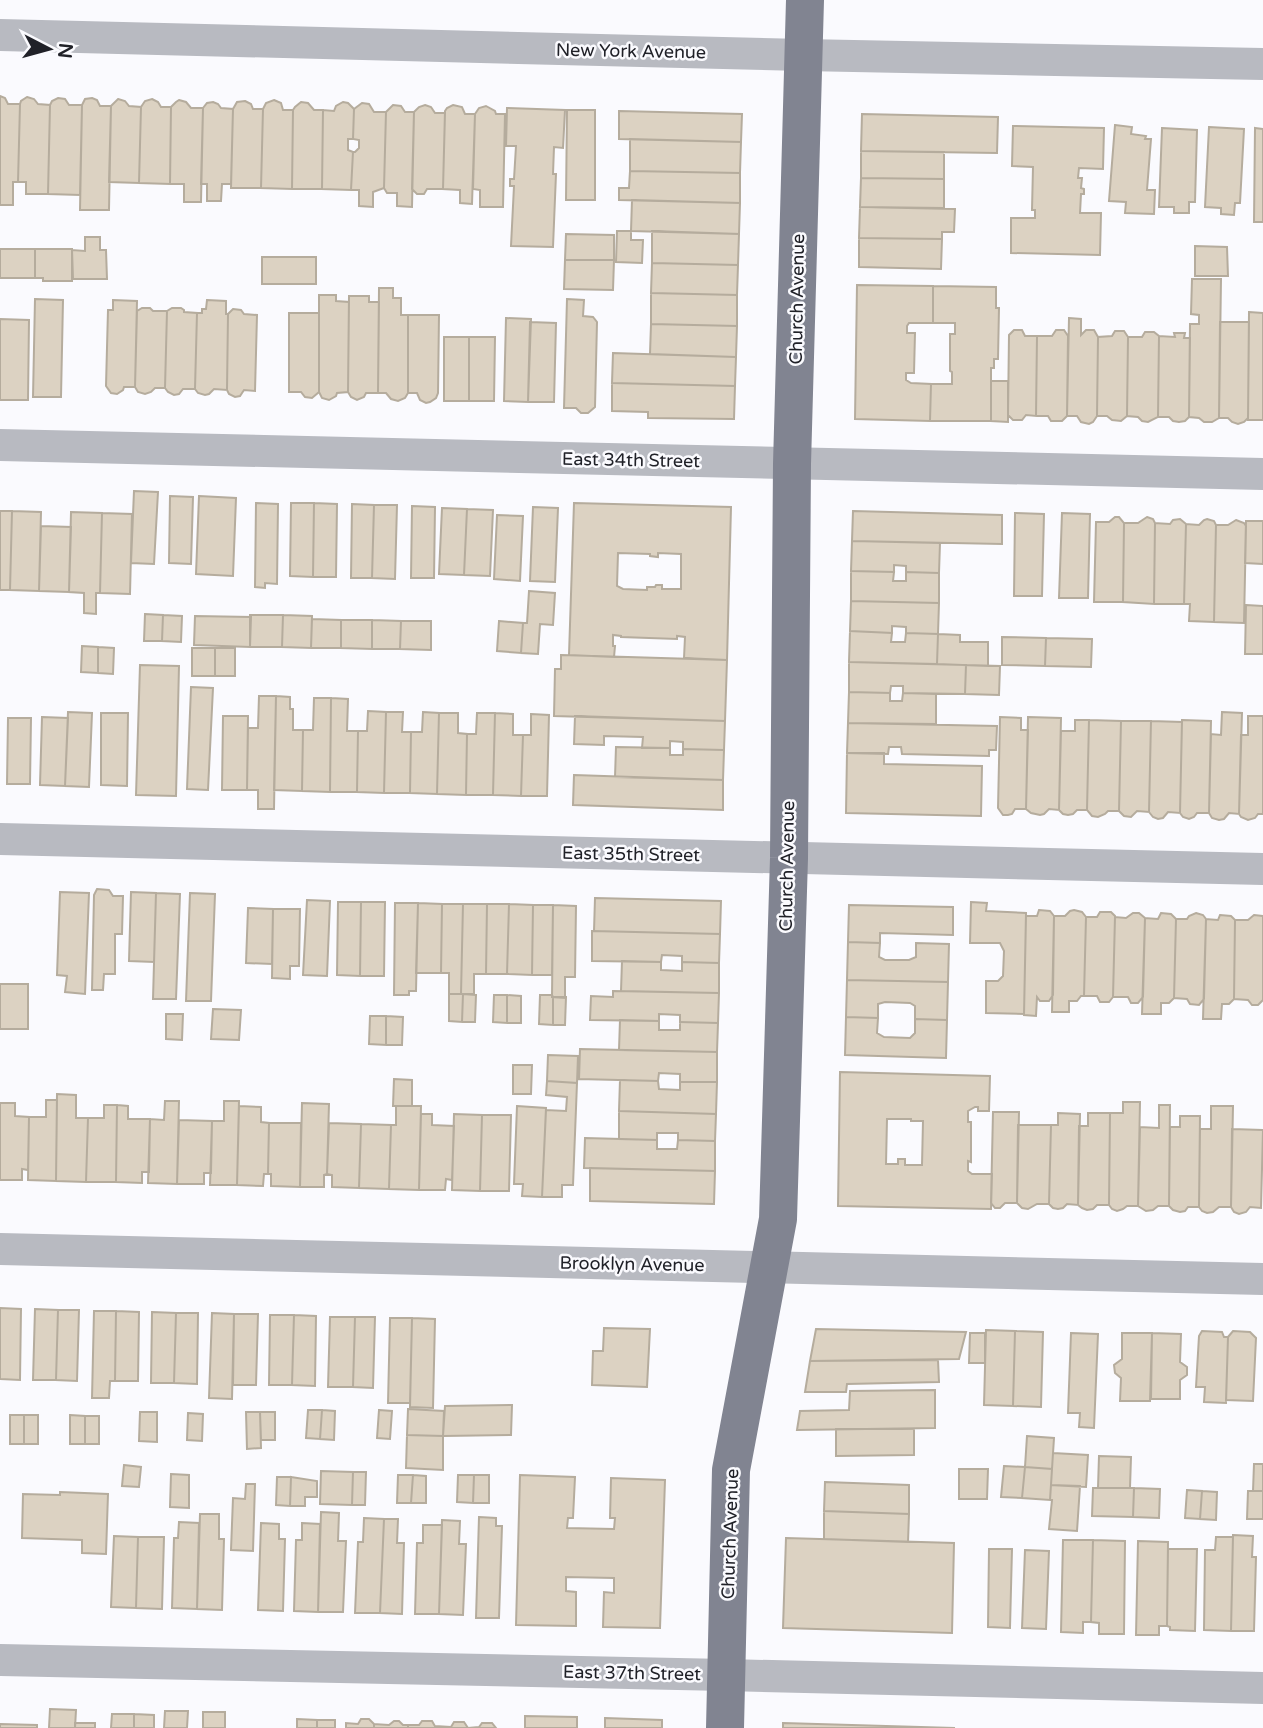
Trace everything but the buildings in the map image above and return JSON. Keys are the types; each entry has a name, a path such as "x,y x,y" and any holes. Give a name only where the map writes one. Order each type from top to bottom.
{"main road":[{"name":"Church Avenue","path":"725,1728 731,1470 778,1219 789,858 792,464 805,0"}],"street":[{"name":"New York Avenue","path":"0,35 1263,64"},
{"name":"East 34th Street","path":"0,445 1263,474"},
{"name":"East 35th Street","path":"0,839 1263,869"},
{"name":"Brooklyn Avenue","path":"0,1250 1263,1279"},
{"name":"East 37th Street","path":"0,1660 1263,1688"}]}
